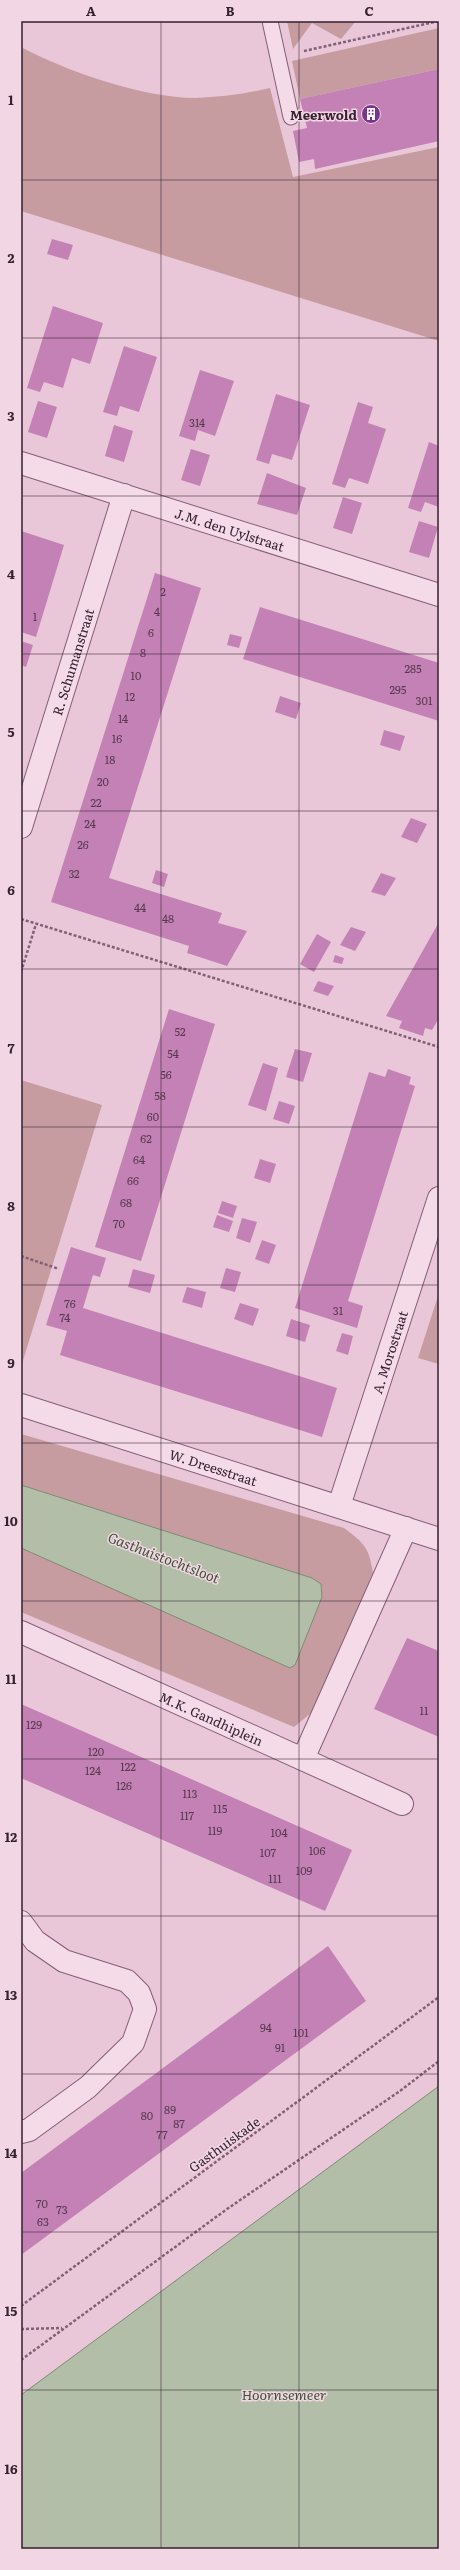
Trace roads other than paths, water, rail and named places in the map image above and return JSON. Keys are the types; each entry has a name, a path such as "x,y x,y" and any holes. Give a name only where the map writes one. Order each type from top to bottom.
{"street":[{"name":"J.M. den Uylstraat","path":"21,462 439,595"},
{"name":"R. Schumanstraat","path":"21,827 124,495"},
{"name":"A. Morostraat","path":"339,1506 439,1198"},
{"name":"W. Dreesstraat","path":"21,1405 439,1539"},
{"path":"303,1758 406,1528"},
{"name":"M.K. Gandhiplein","path":"21,1632 402,1804"},
{"path":"21,1922 36,1941 64,1961 126,1981 139,1993 145,2010 133,2043 88,2087 29,2130 21,2132"}],"lane":[{"path":"270,21 291,117"}],"water":[{"name":"Gasthuistochtsloot","path":"21,1485 312,1578 321,1584 322,1597 295,1665 290,1668 21,1548"},
{"name":"Hoornsemeer","path":"439,2086 439,2549 21,2549 21,2395"}],"place":[{"name":"Meerwold","path":"371,114"}]}
